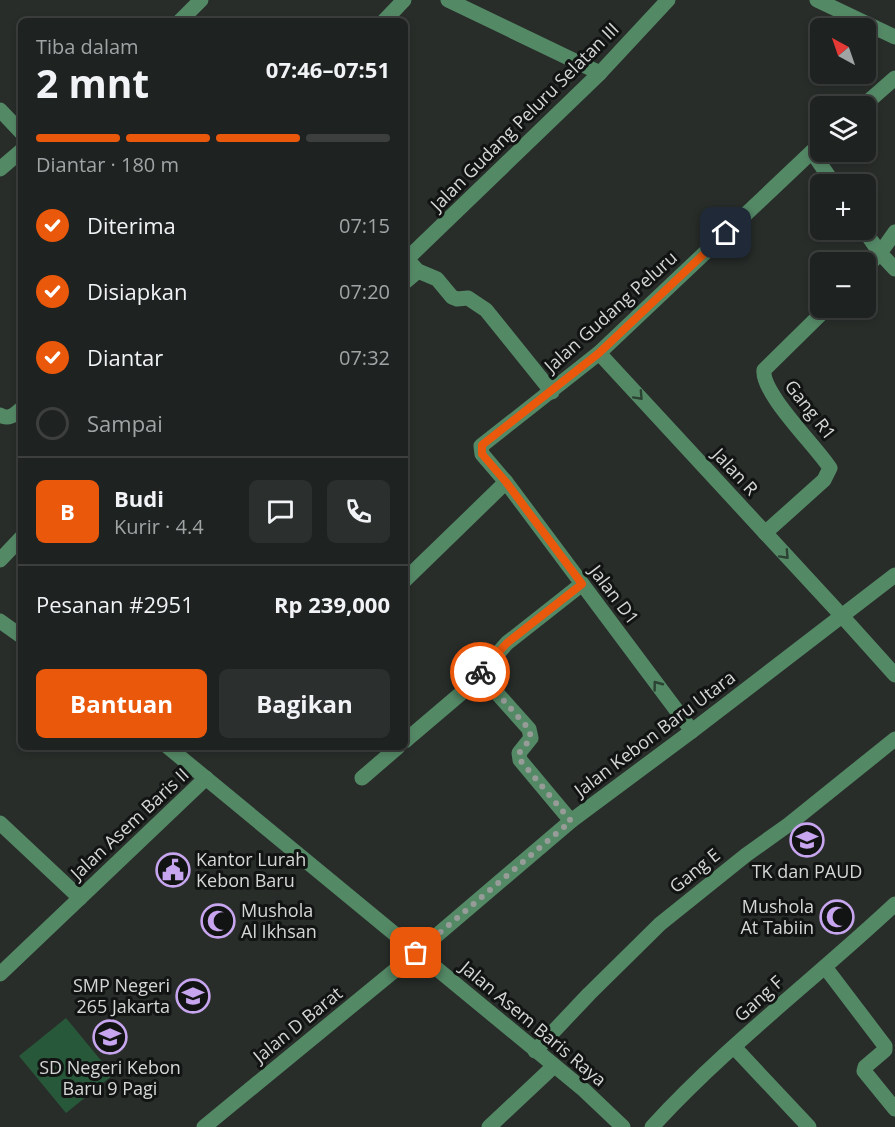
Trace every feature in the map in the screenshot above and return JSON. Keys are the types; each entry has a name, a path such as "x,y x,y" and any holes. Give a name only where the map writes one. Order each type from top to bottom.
{"street":[{"path":"183,18 201,0"},
{"path":"387,18 404,0"},
{"path":"448,0 600,73"},
{"name":"Jalan Gudang Peluru Selatan III","path":"408,256 600,73 668,0"},
{"path":"817,0 895,37"},
{"path":"874,96 895,78"},
{"path":"0,110 18,129"},
{"path":"0,169 18,154"},
{"name":"Jalan Gudang Peluru","path":"506,482 482,454 482,445 599,353 810,154"},
{"path":"876,257 895,232"},
{"path":"871,240 895,269"},
{"path":"408,260 418,271 437,279 452,297 468,298 486,310 552,392"},
{"path":"408,279 418,271"},
{"name":"Gang R1","path":"765,533 824,480 830,468 791,419 763,378 764,370 817,318"},
{"name":"Jalan R","path":"599,353 895,675"},
{"path":"0,415 5,418 12,417 18,412"},
{"path":"408,577 506,482"},
{"name":"Jalan D1","path":"506,482 692,731"},
{"path":"0,560 18,541"},
{"name":"Jalan Kebon Baru Utara","path":"416,953 571,821 895,574"},
{"path":"408,738 465,690 507,643 582,584"},
{"path":"0,621 18,634"},
{"path":"479,673 529,729 531,738 519,753 520,760 571,821"},
{"name":"Gang E","path":"535,1051 660,924 895,739"},
{"name":"Jalan Asem Baris Raya","path":"172,750 584,1090 623,1127"},
{"path":"362,778 395,750"},
{"name":"Jalan Asem Baris II","path":"2,967 80,898 206,778"},
{"name":"Jalan Asem Baris II","path":"0,823 80,898"},
{"name":"Gang F","path":"652,1127 688,1088 895,904"},
{"name":"Jalan D Barat","path":"204,1127 416,953"},
{"path":"825,967 885,1047 885,1050 865,1067 864,1071 895,1109"},
{"path":"734,1047 809,1127"},
{"path":"489,1127 554,1066"}],"green space":[{"path":"66,1018 113,1075 66,1113 19,1056"}],"way so far":[{"path":"416,953 571,821 520,760 519,753 531,738 529,729 480,672"}],"place":[{"name":"TK dan PAUD","path":"807,840"},
{"name":"Kantor Lurah Kebon Baru","path":"173,870"},
{"name":"Mushola At Tabiin","path":"837,917"},
{"name":"Mushola Al Ikhsan","path":"218,921"},
{"name":"SMP Negeri 265 Jakarta","path":"193,996"},
{"name":"SD Negeri Kebon Baru 9 Pagi","path":"110,1037"}],"route":[{"path":"480,672 507,643 582,584 506,482 482,454 482,445 599,353 726,233"}]}
